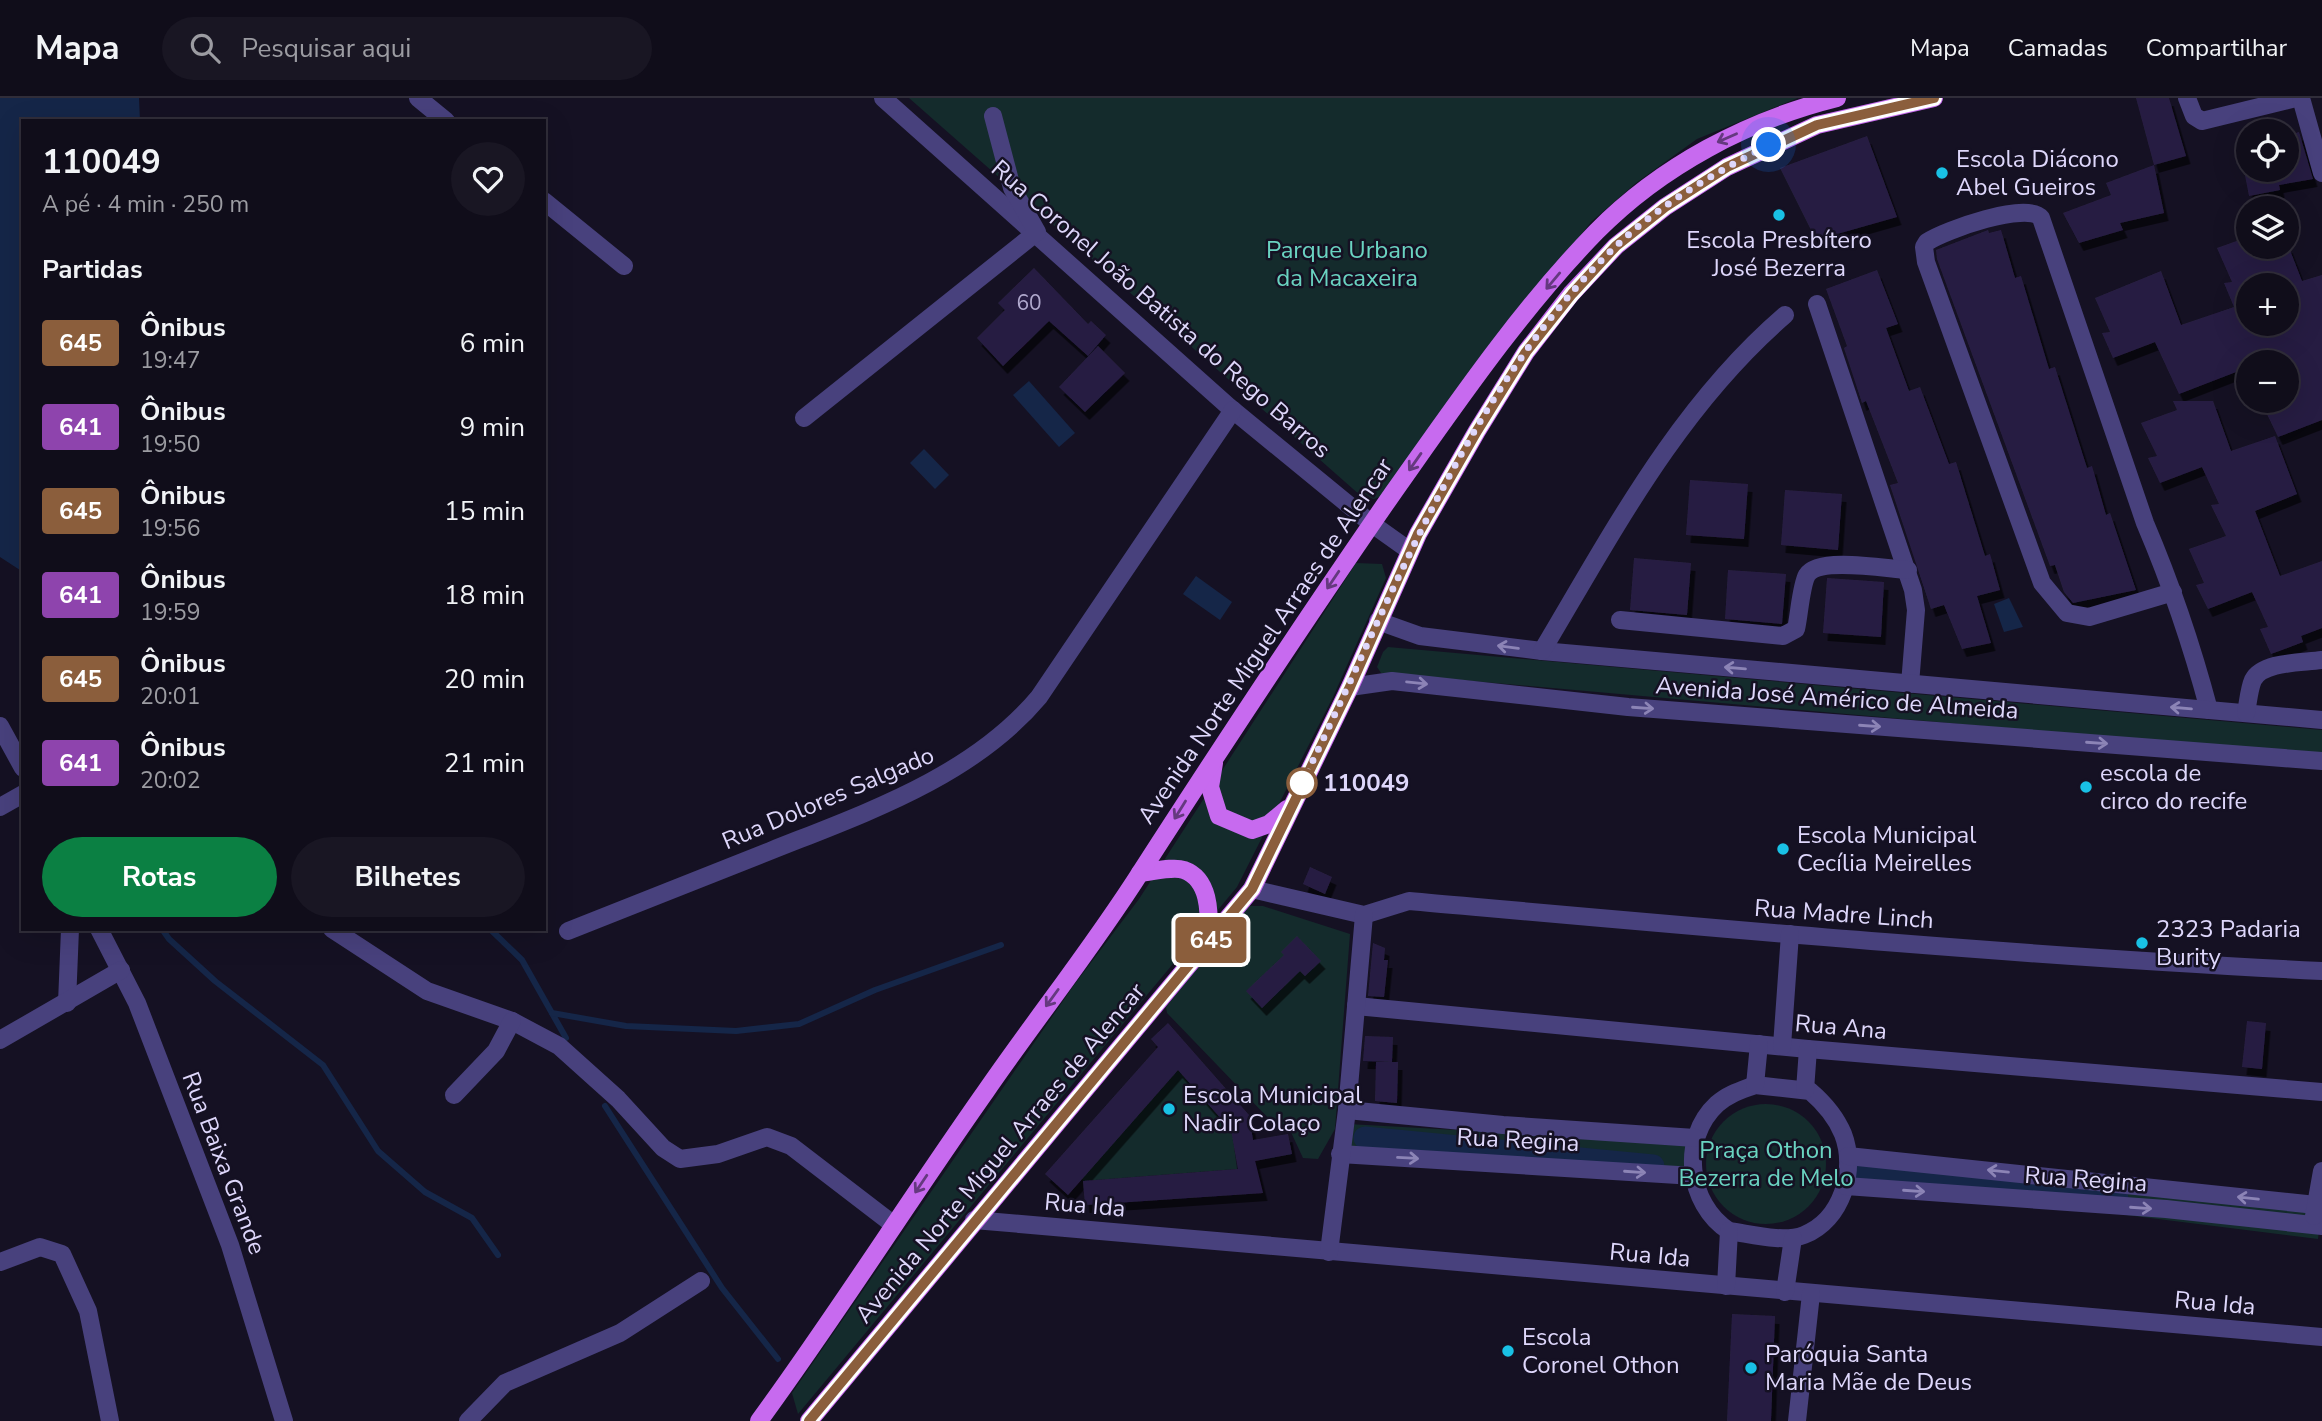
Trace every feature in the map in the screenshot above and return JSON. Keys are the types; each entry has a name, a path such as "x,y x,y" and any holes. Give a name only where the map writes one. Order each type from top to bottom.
{"main road":[{"name":"Avenida Norte Miguel Arraes de Alencar","path":"759,1421 1140,873 1216,753 1372,524 1455,405 1554,279 1598,230 1652,185 1719,142 1806,106 1837,98"},
{"name":"Avenida Norte Miguel Arraes de Alencar","path":"809,1421 1252,889 1350,687 1410,551 1477,431 1526,352 1572,294 1616,246 1665,207 1769,145 1817,125 1934,98"},
{"path":"1216,753 1210,787 1212,803 1219,816 1252,830 1269,824 1291,805"},
{"path":"1140,873 1182,869 1196,877 1206,892 1209,942"}],"street":[{"path":"418,98 444,119"},
{"name":"Rua Coronel João Batista do Rego Barros","path":"883,98 1037,232 1233,410 1372,524 1410,551"},
{"path":"2187,98 2194,116 2202,121 2298,98 2322,173"},
{"path":"804,418 1037,232 1012,188 993,116"},
{"path":"546,203 624,267"},
{"path":"2173,592 2089,617 2067,613 2042,583 1926,262 1924,247 1927,242 2013,212 2032,211 2039,215 2046,227 2069,305 2145,523 2173,592 2192,646 2209,710"},
{"path":"1816,304 1908,570 1916,610 1910,684"},
{"path":"1542,651 1661,455 1724,373 1785,315"},
{"name":"Rua Dolores Salgado","path":"568,931 845,821 953,770 996,741 1038,697 1233,410"},
{"path":"1620,620 1783,636 1796,629 1807,575 1818,567 1832,564 1908,570"},
{"name":"Avenida José Américo de Almeida","path":"1378,621 1420,636 1542,651 2322,720"},
{"path":"2246,713 2252,682 2257,675 2274,667 2322,660"},
{"name":"Avenida José Américo de Almeida","path":"1350,687 1392,681 1628,707 2322,761"},
{"path":"0,726 21,762"},
{"path":"0,807 21,795"},
{"path":"1252,889 1364,915 1347,1110 1329,1252"},
{"name":"Rua Madre Linch","path":"1364,915 1409,901 1790,934 2182,964 2322,971"},
{"path":"67,1003 70,931"},
{"name":"Rua Baixa Grande","path":"100,931 121,970 230,1245 284,1421"},
{"path":"335,931 427,990 512,1021 559,1046 618,1099 663,1148 680,1159 696,1159 759,1139 776,1139 791,1146 894,1225"},
{"path":"1782,1046 1790,934"},
{"path":"0,1040 121,970"},
{"name":"Rua Ana","path":"1356,1006 1808,1049 2322,1092"},
{"path":"454,1095 496,1051 512,1021"},
{"path":"1755,1085 1759,1044"},
{"path":"1805,1090 1808,1049"},
{"path":"1755,1085 1805,1090 1816,1097 1833,1115 1843,1135 1848,1156 1846,1186 1836,1208 1816,1228 1793,1238 1729,1231 1702,1200 1694,1176 1695,1139 1717,1105 1735,1092 1755,1085"},
{"name":"Rua Regina","path":"1347,1110 1695,1139"},
{"name":"Rua Regina","path":"1340,1154 1694,1176"},
{"name":"Rua Regina","path":"1848,1156 2316,1205"},
{"path":"2319,1226 2316,1205 2322,1171"},
{"name":"Rua Regina","path":"1846,1186 2166,1209 2319,1226"},
{"name":"Rua Ida","path":"974,1220 2322,1337"},
{"path":"1726,1286 1729,1231"},
{"path":"1785,1292 1793,1238"},
{"path":"0,1262 40,1247 62,1254 88,1311 110,1421"},
{"path":"468,1421 505,1382 620,1332 701,1281"},
{"path":"1797,1421 1811,1294"}],"green space":[{"name":"Parque Urbano da Macaxeira","path":"909,98 1798,98 1697,139 1636,183 1591,222 1418,444 1384,495 1374,499 1361,496"},
{"path":"1356,563 1382,564 1386,578 1333,697 1237,887 798,1414 792,1393 1074,985 1139,899"},
{"path":"1388,647 2322,730 2322,756 1381,673 1377,667"},
{"path":"1247,906 1263,906 1350,934 1335,1129 1318,1159 1303,1158 1289,1128 1275,1125 1167,1013 1166,1007"},
{"path":"1178,1070 1232,1131 1237,1169 1083,1181 1082,1178"},
{"name":"Praça Othon Bezerra de Melo","path":"1766,1104 1789,1109 1808,1122 1821,1141 1826,1164 1821,1187 1808,1206 1789,1219 1766,1224 1743,1219 1724,1206 1711,1187 1706,1164 1711,1141 1724,1122 1743,1109"},
{"path":"1348,1124 1694,1143 1693,1174 1344,1151"},
{"path":"1848,1149 2322,1204 2318,1239 1847,1180"}],"water":[{"path":"0,98 139,98 140,119 21,119 21,571 0,557"},
{"path":"1029,381 1075,433 1059,447 1013,395"},
{"path":"924,449 949,475 935,489 910,463"},
{"path":"1196,576 1232,602 1220,620 1183,594"},
{"path":"2009,598 2023,627 2004,632 1994,604"}],"building":[{"path":"2136,98 2169,98 2186,156 2154,165"},
{"path":"2299,132 2313,179 2299,181"},
{"path":"1867,136 1897,217 1816,240 1780,168"},
{"path":"2154,165 2164,213 2120,223 2123,230 2079,243 2063,213 2111,195 2106,183"},
{"path":"2246,182 2296,182 2279,185 2280,190 2249,196"},
{"path":"1988,230 1989,233 2001,230 2015,278 2021,276 2049,369 2055,367 2087,468 2092,466 2106,515 2110,513 2136,590 2073,603 2064,592 2055,565 2050,566 1937,259 1936,250"},
{"path":"2236,241 2236,259 2293,259 2299,273 2236,273 2236,336 2299,336 2299,273 2302,281 2322,275 2322,420 2278,437 2266,413 2299,413 2299,350 2236,350 2236,372 2179,394 2155,342 2113,358 2102,333 2110,332 2095,298 2161,271 2181,325 2234,307 2224,283 2232,282 2217,248"},
{"path":"1034,268 1088,324 1091,321 1106,335 1088,356 1049,321 1003,366 977,338 1005,310 998,303"},
{"path":"1877,270 1898,324 1886,328 1909,391 1920,387 1949,464 1956,462 1985,556 1990,554 2000,590 1977,596 1991,643 1962,649 1944,605 1931,609 1890,485 1898,483 1866,401 1862,403 1844,348 1847,346 1826,289"},
{"path":"1098,346 1125,373 1085,412 1059,387"},
{"path":"2173,401 2213,401 2231,451 2275,436 2297,494 2255,511 2280,576 2322,561 2322,628 2301,636 2303,642 2271,654 2260,629 2268,627 2252,592 2208,609 2196,585 2204,583 2189,549 2226,536 2211,505 2219,504 2202,467 2160,483 2148,458 2157,456 2141,423 2177,410"},
{"path":"1690,480 1748,484 1744,539 1686,535"},
{"path":"1785,490 1842,494 1838,550 1781,545"},
{"path":"1634,558 1691,563 1687,615 1630,610"},
{"path":"1728,570 1786,574 1782,624 1725,619"},
{"path":"1827,578 1884,582 1881,637 1823,633"},
{"path":"1310,867 1332,877 1325,894 1303,884"},
{"path":"1297,936 1321,961 1305,976 1300,971 1262,1008 1246,991 1284,955 1281,952"},
{"path":"1373,943 1385,948 1384,960 1388,960 1384,997 1368,996"},
{"path":"2247,1021 2266,1023 2262,1069 2242,1067"},
{"path":"1168,1023 1249,1115 1253,1140 1288,1134 1292,1154 1255,1161 1263,1193 1085,1205 1083,1181 1238,1169 1231,1130 1178,1070 1068,1195 1045,1174 1158,1047 1151,1039"},
{"path":"1365,1036 1393,1037 1392,1062 1363,1061"},
{"path":"1376,1062 1398,1062 1397,1103 1375,1101"},
{"name":"Paróquia Santa Maria Mãe de Deus","path":"1732,1314 1775,1316 1771,1421 1727,1421"}],"waterway":[{"path":"163,931 215,981 323,1065 378,1151 425,1192 472,1218 498,1255"},
{"path":"492,931 522,960 566,1038"},
{"path":"552,1013 626,1026 736,1031 799,1024 875,990 1001,945"},
{"path":"605,1106 722,1288 778,1359"},
{"path":"1365,1138 1653,1166"},
{"path":"1860,1171 2117,1198"}],"bus line":[{"name":"645","path":"809,1421 1252,889 1350,687 1418,534 1526,352 1572,294 1616,246 1665,207 1727,167 1769,145 1817,125 1934,98"}],"place":[{"name":"Escola Diácono Abel Gueiros","path":"1942,173"},
{"name":"Escola Presbítero José Bezerra","path":"1779,215"},
{"name":"110049","path":"1302,783"},
{"name":"escola de circo do recife","path":"2086,787"},
{"name":"Escola Municipal Cecília Meirelles","path":"1783,849"},
{"name":"2323 Padaria Burity","path":"2142,943"},
{"name":"Escola Municipal Nadir Colaço","path":"1169,1109"},
{"name":"Escola Coronel Othon","path":"1508,1351"},
{"name":"Paróquia Santa Maria Mãe de Deus","path":"1751,1368"}],"route":[{"path":"1302,783 1350,687 1418,534 1526,352 1572,294 1616,246 1665,207 1727,167 1769,145"}]}
